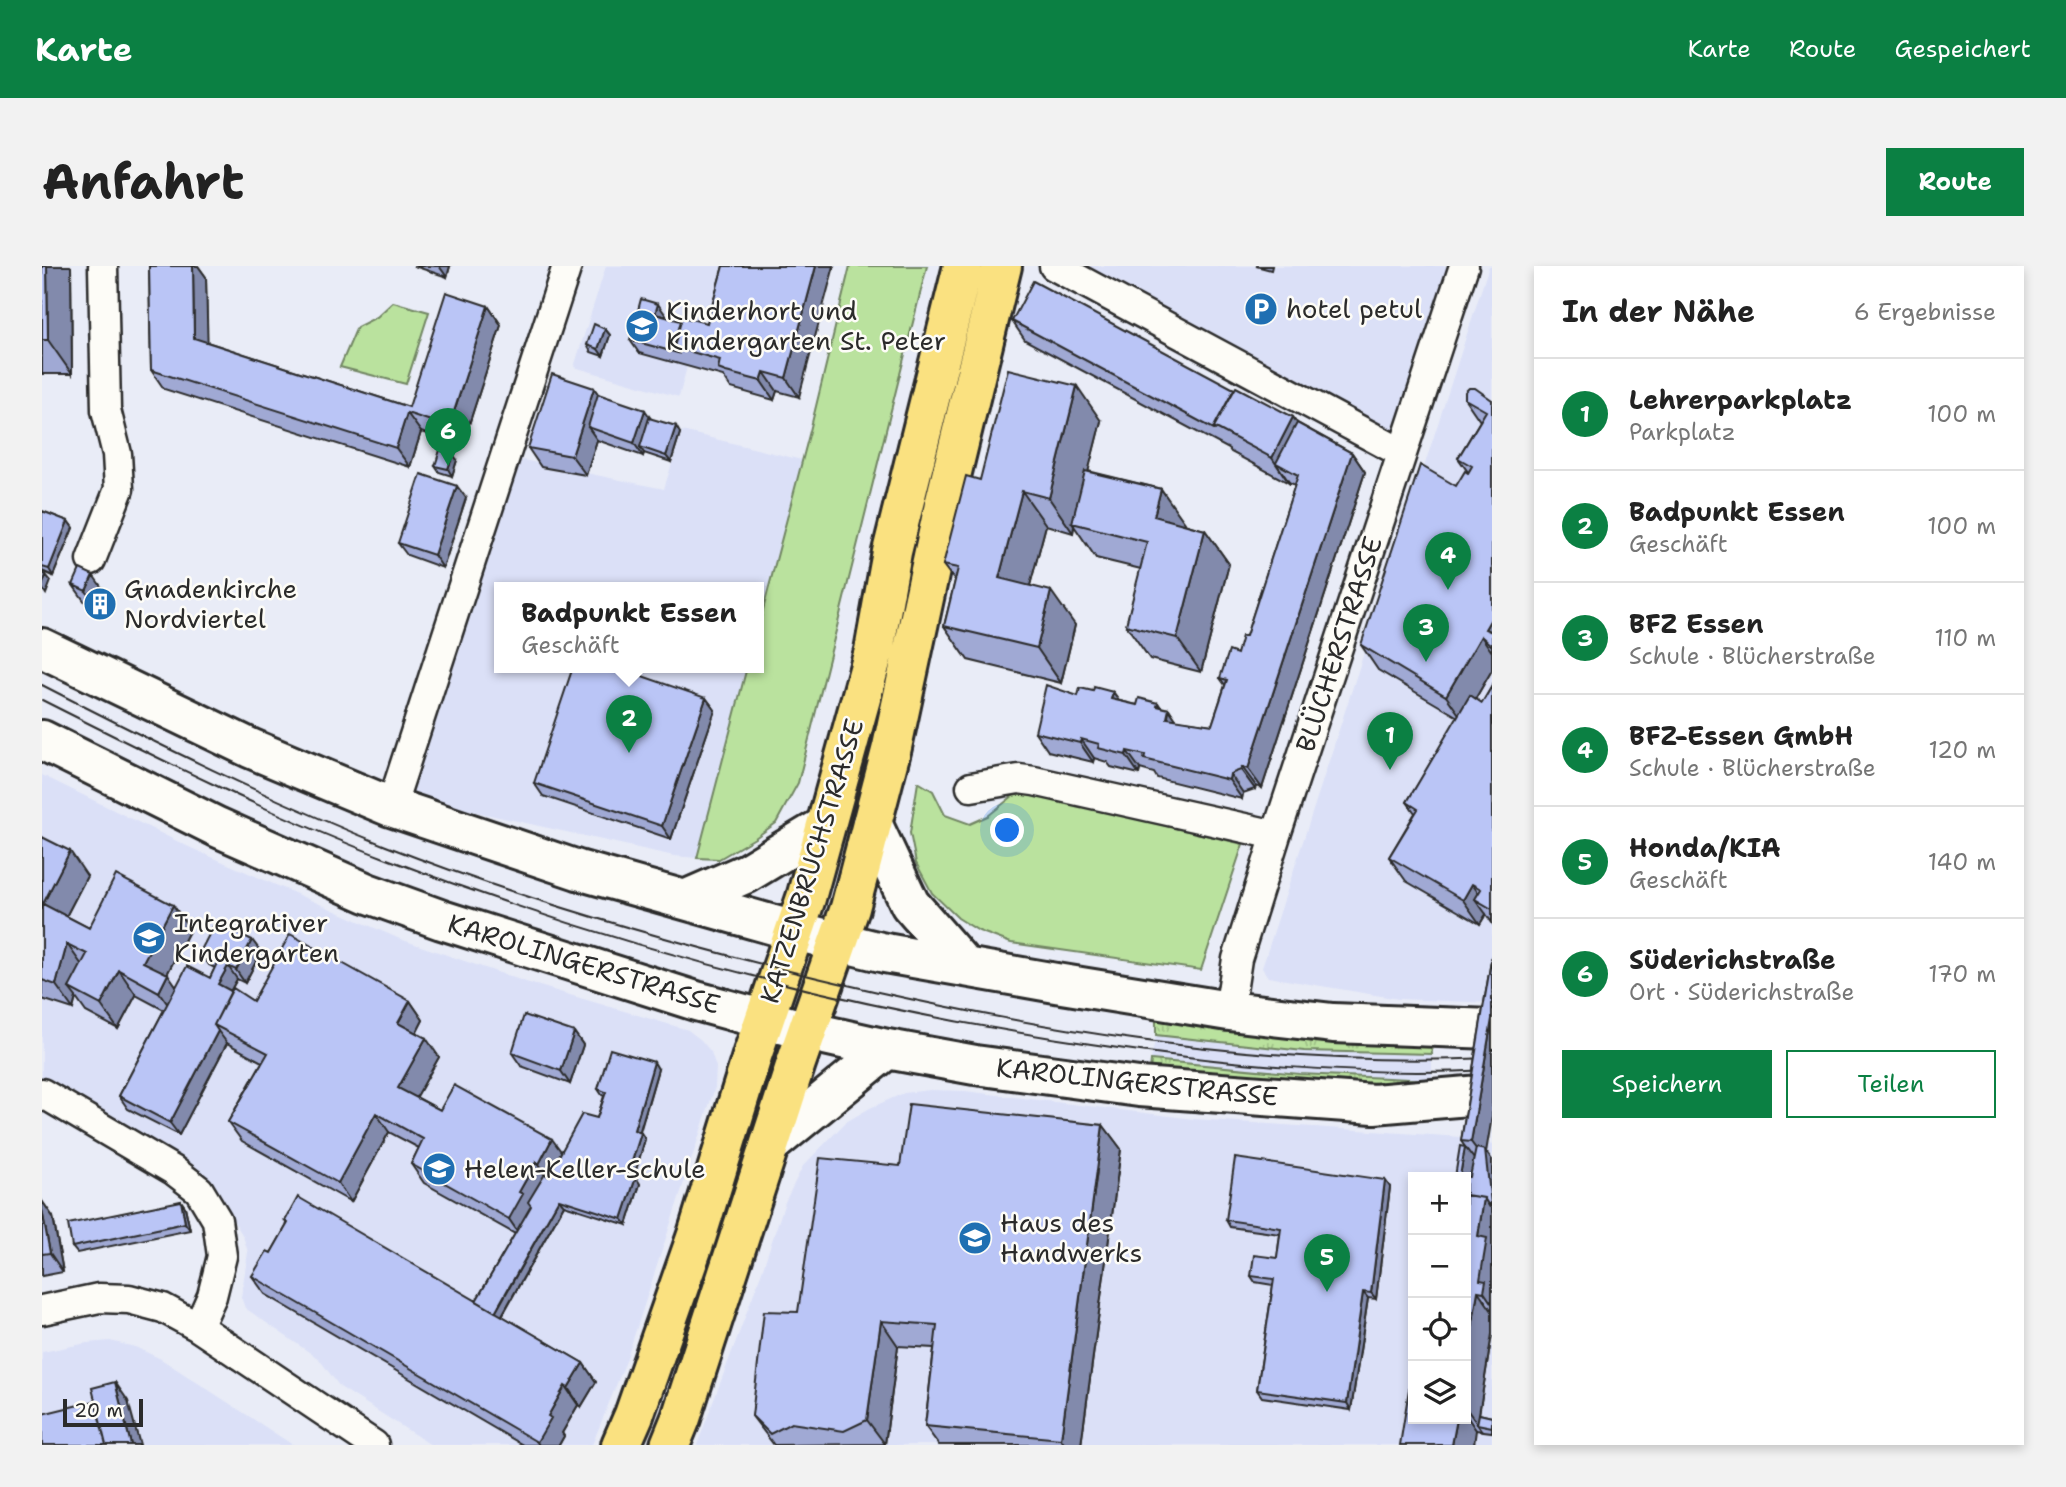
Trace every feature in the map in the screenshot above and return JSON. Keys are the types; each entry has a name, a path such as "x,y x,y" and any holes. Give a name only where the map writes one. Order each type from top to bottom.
{"main road":[{"name":"KATZENBRUCHSTRASSE","path":"621,1445 697,1235 764,1019 795,931 874,651 892,552 963,266"},
{"name":"KATZENBRUCHSTRASSE","path":"670,1445 839,942 892,747 944,505 1002,266"},
{"path":"42,648 250,748 391,807 578,870 795,931 886,953 1229,1011 1333,1023 1492,1029"},
{"name":"KAROLINGERSTRASSE","path":"42,740 216,827 367,892 442,920 658,989 807,1031 975,1065 1125,1086 1233,1096 1374,1104 1492,1094"},
{"path":"872,823 910,904 964,966"},
{"path":"685,900 747,873 825,827"},
{"path":"772,1143 887,1049"}],"street":[{"path":"91,560 119,489 117,454 106,410 103,266"},
{"path":"391,807 567,266"},
{"path":"1054,266 1402,453"},
{"name":"BLÜCHERSTRASSE","path":"1229,1011 1237,959 1276,835 1464,266"},
{"path":"971,786 1020,779 1034,781 1276,835"},
{"path":"42,1093 173,1170 199,1190 217,1220 222,1256 212,1296 198,1327"},
{"path":"42,1310 99,1298 129,1299 163,1308 198,1327 374,1445"}],"shaded area":[{"name":"Kinderhort und Kindergarten St. Peter","path":"606,266 728,266 715,317 701,313 679,397 574,367"},
{"path":"1072,266 1458,266 1402,447"},
{"path":"1489,266 1492,266 1492,1003 1399,999 1268,977 1262,968"},
{"path":"682,431 802,460 764,606 764,582 494,582 494,673 745,673 697,858 674,856 404,796 513,458 664,489"},
{"name":"Helen-Keller-Schule","path":"42,775 191,848 400,939 526,982 688,1030 711,1052 716,1067 715,1087 626,1361 592,1445 431,1445 340,1387 319,1359 245,1308 241,1297 248,1252 243,1236 227,1210 49,1091 42,1079"},
{"path":"1156,1035 1304,1051 1432,1054 1432,1080 1300,1074 1151,1060"},
{"name":"Haus des Handwerks","path":"930,1090 965,1091 1194,1119 1475,1138 1492,1145 1492,1445 697,1445 785,1202 803,1166 846,1122 904,1093"},
{"path":"110,1341 135,1347 161,1359 293,1445 42,1445 42,1352"}],"green space":[{"path":"850,266 927,266 798,783 776,823 719,859 697,858 745,673 764,673 764,606"},
{"path":"393,302 429,312 406,384 340,367 357,327 377,317"},
{"path":"918,782 933,791 945,815 970,824 988,816 1019,791 1243,844 1201,970 1011,943 979,931 958,918 932,893 916,863 910,833"},
{"path":"1156,1020 1303,1040 1412,1041 1431,1045 1432,1054 1304,1051 1156,1035"},
{"path":"1151,1060 1300,1074 1432,1080 1387,1085 1333,1086 1150,1071"}],"building":[{"path":"42,266 47,266 48,340 42,340"},
{"path":"149,266 193,266 194,338 409,407 446,292 488,306 449,427 407,413 396,448 151,370"},
{"path":"723,266 816,266 786,378 764,372 761,381 726,372 718,369 720,360 674,347 682,317 707,323"},
{"path":"1033,281 1234,389 1214,427 1216,430 1012,321"},
{"path":"641,299 658,304 655,314 681,321 674,347 678,353 630,340"},
{"path":"594,324 605,329 598,349 587,345"},
{"path":"1008,369 1077,386 1049,498 1022,491 999,578 1051,591 1037,648 944,626 958,568 943,565 966,476 980,480"},
{"path":"552,374 594,388 572,456 528,448"},
{"path":"1236,387 1293,417 1272,458 1214,427"},
{"path":"1469,388 1475,388 1492,400 1492,617 1485,629 1492,632 1492,646 1481,636 1446,696 1361,645 1420,465 1456,486 1465,471 1468,473 1472,466 1458,458 1486,411 1465,399 1465,392"},
{"path":"598,394 645,410 634,443 588,427"},
{"path":"649,418 676,426 666,456 640,447"},
{"path":"1297,423 1352,453 1248,769 1242,767 1230,774 1229,780 1144,759 1145,755 1127,751 1126,755 1098,748 1099,744 1081,739 1080,743 1035,732 1046,685 1078,696 1080,688 1093,691 1094,687 1113,692 1111,699 1137,705 1139,698 1158,703 1157,706 1169,709 1167,718 1212,725 1227,680 1220,678 1229,651 1237,654 1242,636 1246,636 1298,475 1276,463"},
{"path":"440,450 453,454 448,469 435,466"},
{"path":"1085,471 1161,489 1154,516 1205,530 1177,638 1126,625 1147,542 1072,523"},
{"path":"421,474 457,486 434,555 398,543"},
{"path":"42,511 68,521 49,569 42,567"},
{"path":"80,569 93,575 86,591 73,585"},
{"path":"571,673 633,673 706,698 662,826 534,783"},
{"path":"1492,686 1492,909 1475,899 1481,889 1472,884 1463,900 1389,857 1418,809 1407,802 1470,695 1482,703"},
{"path":"42,837 70,851 43,904 89,928 116,875 173,905 143,962 168,974 159,992 119,970 101,1005 69,988 87,954 67,944 56,985 42,980"},
{"path":"216,921 252,940 236,970 228,966 218,984 231,991 214,1025 218,1031 170,1123 119,1096 187,966 210,978 218,961 200,952"},
{"path":"290,934 410,1001 398,1023 426,1038 398,1088 440,1110 454,1085 552,1139 539,1164 536,1162 519,1192 523,1194 509,1219 411,1164 423,1139 376,1113 338,1183 228,1122 268,1053 214,1025 233,988 253,1001"},
{"path":"1492,955 1492,1019 1471,1142 1461,1141"},
{"path":"524,1015 574,1032 561,1071 512,1053"},
{"path":"610,1049 654,1062 634,1130 641,1133 628,1174 636,1177 622,1219 559,1199 495,1312 476,1301 531,1206 528,1202 545,1174 548,1176 582,1114 597,1118 606,1092 598,1089"},
{"path":"909,1104 1103,1125 1061,1439 925,1426 937,1325 881,1321 867,1420 844,1431 791,1423 770,1434 752,1416 764,1311 798,1312 820,1158 900,1166"},
{"path":"1460,1146 1465,1147 1461,1172 1456,1172"},
{"path":"1476,1148 1485,1150 1491,1204 1489,1206 1484,1198 1471,1196 1471,1172"},
{"path":"1235,1158 1385,1180 1371,1293 1363,1292 1347,1403 1257,1390 1274,1279 1251,1276 1254,1255 1277,1258 1281,1228 1226,1220"},
{"path":"1471,1196 1484,1198 1478,1236 1487,1238 1480,1280 1486,1281 1484,1292 1478,1291 1471,1334"},
{"path":"298,1197 583,1363 568,1388 565,1386 537,1442 252,1276 267,1251 271,1253 288,1223 285,1221"},
{"path":"181,1201 185,1223 72,1247 68,1224"},
{"path":"42,1210 50,1253 42,1254"},
{"path":"115,1382 131,1445 106,1445 92,1388"},
{"path":"1408,1396 1408,1424 1456,1424 1452,1445 1400,1445"},
{"path":"95,1401 106,1445 42,1445 42,1414"},
{"path":"1479,1414 1492,1417 1492,1427 1477,1424"}],"tram line":[{"path":"42,685 212,770 386,846 534,899 734,957 959,1009 1136,1039 1314,1057 1403,1060 1492,1058"},
{"path":"42,700 256,804 343,842 559,920 734,971 912,1013 1001,1030 1141,1051 1241,1063 1341,1070 1492,1070"}],"place":[{"name":"hotel petul","path":"1261,309"},
{"name":"Kinderhort und Kindergarten St. Peter","path":"642,326"},
{"name":"Süderichstraße","path":"448,466"},
{"name":"BFZ-Essen GmbH","path":"1448,590"},
{"name":"Gnadenkirche Nordviertel","path":"100,604"},
{"name":"BFZ Essen","path":"1426,662"},
{"name":"Badpunkt Essen","path":"629,753"},
{"name":"Lehrerparkplatz","path":"1390,770"},
{"name":"Integrativer Kindergarten","path":"149,938"},
{"name":"Helen-Keller-Schule","path":"439,1169"},
{"name":"Haus des Handwerks","path":"975,1238"},
{"name":"Honda/KIA","path":"1327,1292"}]}
